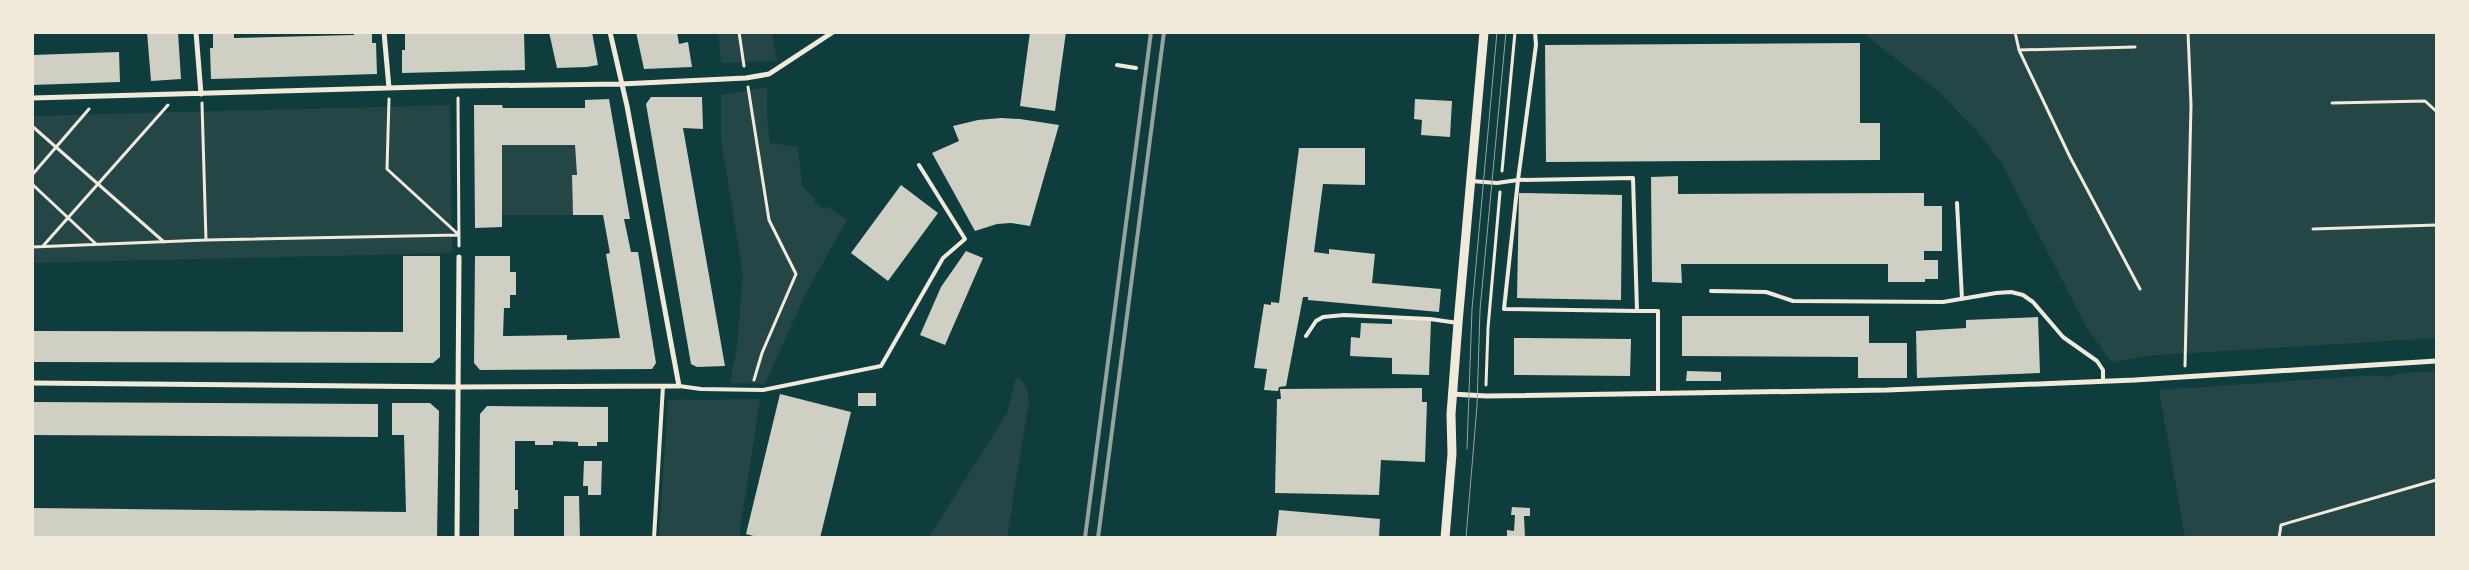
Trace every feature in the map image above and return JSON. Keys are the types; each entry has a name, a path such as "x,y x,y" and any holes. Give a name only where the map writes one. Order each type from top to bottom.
{"street":[{"path":"196,32 201,94"},
{"path":"384,32 389,88"},
{"path":"32,383 458,387 679,386 650,228 610,32"},
{"path":"32,98 458,86 621,84 746,78 769,74 833,32"},
{"path":"1445,538 1452,454 1452,394 1484,32"},
{"path":"457,538 459,257"},
{"path":"1452,394 1486,396 1887,390 2103,381 2436,361"}],"lane":[{"path":"1535,32 1536,45 1518,180 1504,309 1658,310 1658,393"},
{"path":"1680,32 1691,32"},
{"path":"1117,65 1136,68"},
{"path":"679,386 701,389 763,390 881,366 943,258 965,239 919,165"},
{"path":"1470,181 1501,182 1633,178 1637,311"},
{"path":"1957,203 1962,299"},
{"path":"1711,291 1766,292 1793,301 1944,302 1996,293 2023,295 2046,315 2063,337 2097,361 2103,370 2103,381"},
{"path":"1306,336 1316,321 1323,317 1344,315 1430,319 1458,323"},
{"path":"654,538 663,386"}],"path":[{"path":"739,32 743,63"},
{"path":"1486,396 1488,328 1515,32"},
{"path":"2015,32 2019,50 2070,156 2140,290"},
{"path":"2185,376 2191,105 2188,32"},
{"path":"2019,50 2135,47"},
{"path":"458,86 459,257"},
{"path":"748,86 769,220 796,274 762,353 751,389"},
{"path":"389,88 387,169 459,235"},
{"path":"42,246 179,94"},
{"path":"201,94 206,240"},
{"path":"32,175 100,96"},
{"path":"2332,104 2425,101 2436,111"},
{"path":"32,126 164,242"},
{"path":"32,184 96,245"},
{"path":"2313,229 2436,225"},
{"path":"32,247 206,240 459,235"},
{"path":"2279,538 2281,526 2436,480"}],"shaded area":[{"path":"718,33 772,33 777,61 721,63"},
{"path":"1863,33 2436,33 2436,338 2144,356 2112,363 2087,328 2001,162 1976,130 1938,91"},
{"path":"767,87 767,117 770,143 798,147 802,186 815,199 814,202 824,209 826,206 847,220 807,291 765,384 730,383 737,345 743,275 721,139 721,95"},
{"path":"450,105 452,253 33,263 32,116"},
{"path":"502,145 575,145 577,175 572,176 573,215 502,215"},
{"path":"2436,371 2436,537 2185,537 2159,390 2378,375 2389,376"},
{"path":"1016,377 1023,382 1029,402 1007,537 929,537 1007,413"},
{"path":"760,399 739,537 659,537 668,400"}],"building":[{"path":"147,32 178,32 181,79 151,81"},
{"path":"354,32 372,32 372,43 376,43 377,74 211,79 210,48 213,48 213,33 234,33 234,38 354,35"},
{"path":"524,32 525,70 402,73 402,50 405,50 405,33"},
{"path":"549,32 592,32 598,65 557,68"},
{"path":"636,32 677,32 679,44 688,42 692,67 644,69"},
{"path":"1030,32 1066,32 1055,111 1020,106"},
{"path":"1860,43 1860,123 1880,123 1880,160 1546,162 1545,45"},
{"path":"119,52 120,82 32,85 32,55"},
{"path":"651,97 702,97 703,129 683,128 725,366 697,367 691,364 646,104"},
{"path":"609,99 630,219 624,219 631,252 638,252 656,363 652,369 480,370 474,363 475,256 510,256 510,272 516,272 516,295 510,295 510,308 504,308 503,336 567,335 567,340 620,338 606,254 610,253 603,215 573,215 572,175 577,175 575,145 502,145 502,227 475,228 474,105 502,105 503,108 585,108 585,100"},
{"path":"1415,99 1452,101 1450,137 1421,135 1422,120 1414,119"},
{"path":"1001,118 1059,125 1030,226 1011,223 997,224 975,231 932,153 959,141 953,126 978,120"},
{"path":"1299,148 1365,148 1365,185 1323,184 1314,252 1329,254 1329,249 1375,254 1372,283 1441,289 1439,312 1308,300 1308,297 1303,297 1286,386 1279,387 1278,391 1264,390 1267,369 1254,368 1264,304 1271,305 1271,302 1279,303"},
{"path":"1678,176 1678,194 1924,193 1924,206 1942,206 1942,251 1924,251 1924,260 1938,260 1938,279 1925,279 1925,282 1888,282 1888,264 1681,264 1682,283 1652,282 1651,177"},
{"path":"901,185 938,213 888,281 851,253"},
{"path":"1519,193 1622,195 1621,300 1517,298"},
{"path":"966,251 983,258 945,345 920,335 941,287"},
{"path":"403,256 440,256 440,357 433,363 32,362 32,331 403,332"},
{"path":"1682,316 1869,316 1869,343 1907,343 1907,378 1858,378 1858,357 1682,356"},
{"path":"2038,317 2040,373 1917,378 1916,331 1966,328 1966,320"},
{"path":"1392,319 1431,320 1429,375 1392,374 1392,358 1350,356 1351,337 1360,338 1361,323 1392,324"},
{"path":"1514,338 1631,339 1630,376 1514,375"},
{"path":"1687,371 1721,372 1721,381 1686,381"},
{"path":"1422,388 1422,402 1427,402 1425,462 1381,460 1379,495 1275,493 1277,399 1281,399 1280,389"},
{"path":"858,393 876,393 876,406 858,406"},
{"path":"780,394 851,412 820,538 761,538 746,534"},
{"path":"32,402 378,404 378,437 32,435"},
{"path":"392,403 430,403 439,411 437,538 32,538 32,508 406,512 404,435 392,435"},
{"path":"487,406 608,407 608,442 597,442 597,446 578,446 578,442 553,441 553,445 535,445 535,441 515,441 515,490 518,490 518,509 514,509 514,538 479,538 480,414"},
{"path":"584,461 602,461 601,495 588,495 588,486 583,486"},
{"path":"564,496 579,496 580,538 564,538"},
{"path":"1512,507 1530,508 1530,516 1524,516 1525,538 1507,537 1507,530 1514,531 1515,515 1511,515"},
{"path":"1279,510 1380,519 1379,538 1276,538"}],"tram line":[{"path":"1467,449 1472,309 1497,32"},
{"path":"1466,538 1477,406 1480,310 1506,32"}],"railway":[{"path":"1085,538 1151,32"},
{"path":"1098,538 1164,32"}]}
